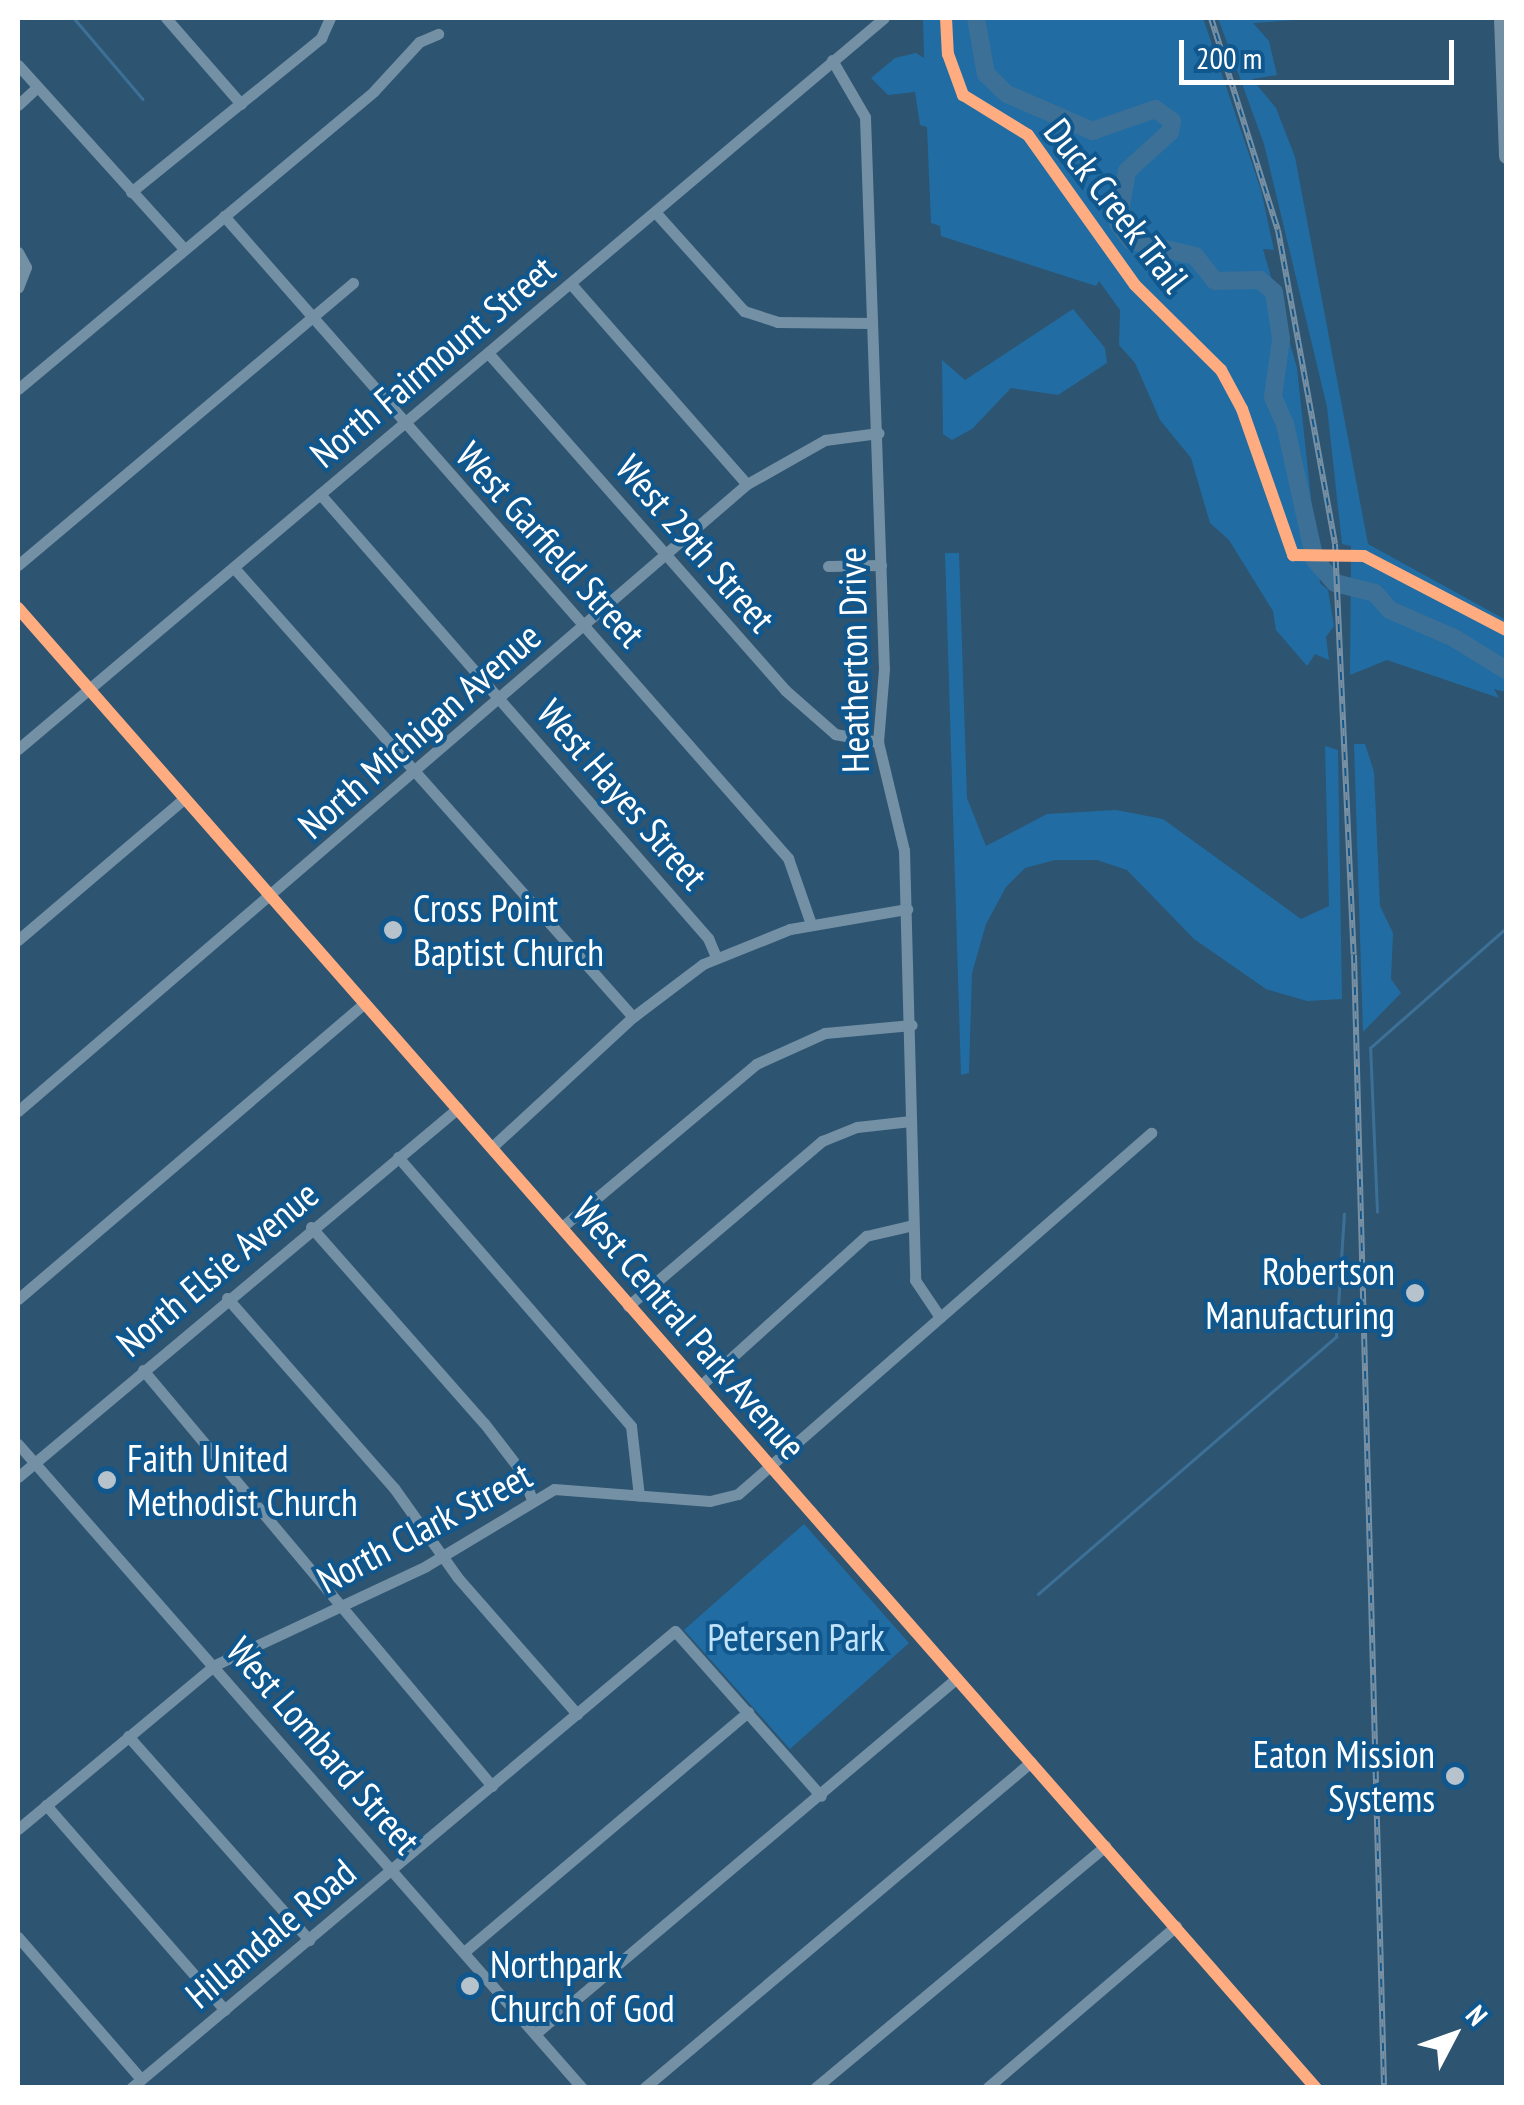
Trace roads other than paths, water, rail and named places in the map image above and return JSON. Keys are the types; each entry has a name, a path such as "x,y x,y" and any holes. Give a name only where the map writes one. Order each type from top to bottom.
{"main road":[{"path":"1500,18 1506,156"}],"street":[{"path":"166,18 241,104"},
{"path":"131,192 321,38 330,18"},
{"name":"North Fairmount Street","path":"18,749 884,18"},
{"path":"18,389 374,91 419,42 438,34"},
{"name":"Heatherton Drive","path":"832,60 865,118 881,565 878,742 904,850 912,1025 915,1280 940,1317"},
{"path":"18,65 184,249"},
{"path":"18,105 37,87"},
{"path":"656,213 744,311 777,322 870,324"},
{"name":"West Garfield Street","path":"224,216 788,858 811,924"},
{"path":"18,252 26,268 18,288"},
{"path":"18,566 353,284"},
{"path":"571,284 747,484"},
{"name":"West 29th Street","path":"489,354 814,718 835,734 878,742"},
{"name":"North Michigan Avenue","path":"18,1112 747,484 825,440 878,433"},
{"name":"West Hayes Street","path":"320,494 708,938 716,957"},
{"path":"828,566 881,565"},
{"path":"235,568 634,1017"},
{"name":"West Central Park Avenue","path":"18,608 1316,2088"},
{"path":"18,940 185,798"},
{"path":"492,1147 634,1017 716,957 811,924 907,909"},
{"path":"18,1299 365,1003"},
{"path":"562,1227 756,1064 825,1033 912,1025"},
{"name":"North Elsie Avenue","path":"18,1477 311,1227 458,1108"},
{"path":"628,1306 813,1147 856,1127 911,1121"},
{"name":"North Clark Street","path":"18,1829 216,1665 442,1556 532,1500 569,1488 710,1501 738,1494 1152,1132"},
{"path":"398,1157 632,1426 639,1496"},
{"path":"700,1386 866,1236 913,1225"},
{"path":"311,1227 484,1422 521,1470 532,1500"},
{"path":"227,1298 394,1488 442,1556 576,1714"},
{"path":"143,1370 492,1786"},
{"name":"West Lombard Street","path":"18,1444 216,1665 577,2082"},
{"name":"Hillandale Road","path":"136,2083 676,1631 748,1712"},
{"path":"535,2034 957,1678"},
{"path":"464,1952 748,1712 821,1796"},
{"path":"128,1736 310,1940"},
{"path":"644,2088 1031,1762"},
{"path":"46,1806 225,2010"},
{"path":"815,2088 1105,1846"},
{"path":"987,2088 1176,1926"},
{"path":"18,1938 136,2083"},
{"path":"560,2088 577,2082"}],"waterway":[{"path":"74,18 143,99"},
{"path":"976,18 986,74 1007,94 1092,131 1155,109 1172,121 1170,132 1127,171 1118,223 1131,241 1195,256 1215,281 1260,280 1274,292 1281,339 1273,397 1285,424 1315,560 1335,583 1375,593 1390,610 1454,638 1506,670"},
{"path":"1377,1212 1370,1048 1506,928"},
{"path":"1038,1594 1336,1337 1344,1214"}],"railway":[{"path":"1211,18 1278,230 1335,544 1354,955 1384,2088"}],"place":[{"name":"Cross Point Baptist Church","path":"393,930"},
{"name":"Robertson Manufacturing","path":"1415,1293"},
{"name":"Faith United Methodist Church","path":"107,1480"},
{"name":"Eaton Mission Systems","path":"1455,1776"},
{"name":"Northpark Church of God","path":"470,1986"}],"park label":[{"name":"Petersen Park","path":"796,1637"}]}
